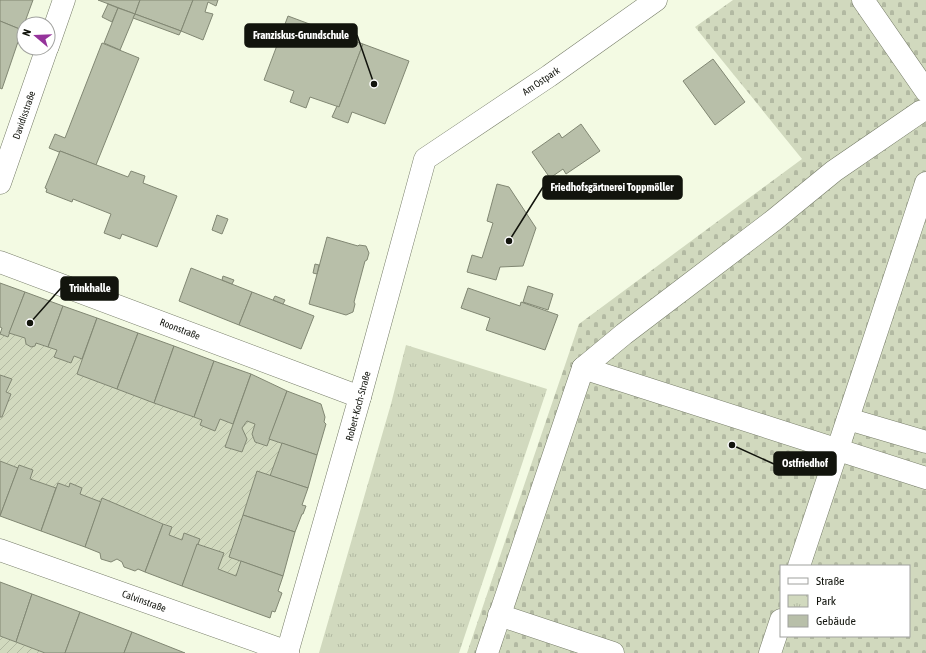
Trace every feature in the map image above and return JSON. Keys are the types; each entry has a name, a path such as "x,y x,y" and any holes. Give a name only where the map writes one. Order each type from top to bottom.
{"street":[{"path":"863,0 926,91"},
{"name":"Am Ostpark","path":"425,158 549,76 646,2"},
{"name":"Davidisstraße","path":"56,22 61,7"},
{"name":"Davidisstraße","path":"0,183 45,56"},
{"path":"486,653 584,368 624,334 774,220 834,172 920,112 926,110"},
{"name":"Robert-Koch-Straße","path":"288,652 360,397 425,158"},
{"path":"799,565 926,183"},
{"name":"Roonstraße","path":"0,262 360,397"},
{"path":"584,368 926,478"},
{"path":"848,419 926,442"},
{"name":"Calvinstraße","path":"0,550 288,652"},
{"path":"499,615 613,653"},
{"path":"770,653 780,623"}],"green space":[{"path":"733,0 926,0 926,653 467,653 579,324 802,159 695,27"},
{"path":"9,333 25,338 26,344 31,347 35,346 36,343 57,350 55,357 70,363 74,356 82,359 77,374 202,420 201,425 215,431 220,419 233,424 225,447 242,452 247,439 242,428 247,421 255,424 252,434 255,442 267,446 269,439 282,443 270,476 257,472 229,557 241,561 236,576 218,569 223,553 197,544 199,539 184,533 182,540 169,535 172,527 102,499 101,502 80,494 82,488 70,484 69,487 58,483 56,488 30,479 33,470 19,465 18,468 0,461 0,417 2,417 11,394 6,392 12,379 0,375 0,334 7,337"},
{"path":"406,345 547,389 459,653 319,653 391,404"},
{"path":"0,636 45,653 0,653"}],"building":[{"path":"0,0 33,0 27,16 16,16 16,28 0,21"},
{"path":"98,0 140,0 135,14"},
{"path":"140,0 193,0 181,31 135,14"},
{"path":"193,0 218,0 216,6 208,2 205,12 213,14 203,40 181,31"},
{"path":"108,4 118,8 112,22 102,17"},
{"path":"118,8 135,14 120,50 104,43"},
{"path":"135,14 181,31 179,35 133,18"},
{"path":"288,16 363,44 339,107 310,97 306,108 290,102 294,91 264,80"},
{"path":"0,21 16,28 16,48 2,89 0,88"},
{"path":"102,43 139,58 96,165 49,148 55,134 65,138"},
{"path":"363,44 409,61 385,124 352,112 348,123 332,117 337,106 339,107"},
{"path":"713,59 745,102 715,125 683,81"},
{"path":"581,124 600,151 566,174 563,169 550,178 532,152 559,133 562,138"},
{"path":"60,151 128,177 131,171 145,176 143,183 177,196 157,247 122,234 120,239 104,233 111,214 73,199 72,202 46,192 47,189 45,188"},
{"path":"497,184 509,187 536,228 523,266 500,267 496,280 467,272 472,255 482,258 493,223 487,221"},
{"path":"217,215 228,219 222,234 212,230"},
{"path":"327,237 358,246 366,246 369,253 367,260 365,261 354,302 353,312 346,315 309,304"},
{"path":"315,264 319,265 317,274 313,273"},
{"path":"191,268 252,292 239,325 179,301"},
{"path":"223,276 234,280 232,284 222,280"},
{"path":"0,283 25,292 8,337 0,334 2,328 0,327"},
{"path":"528,286 553,294 548,310 523,302"},
{"path":"468,288 520,306 521,302 558,315 545,350 486,330 490,318 461,308"},
{"path":"25,292 63,306 48,347 36,343 35,346 31,347 26,344 25,338 9,333"},
{"path":"252,292 314,316 301,349 239,325"},
{"path":"275,296 285,300 283,304 273,300"},
{"path":"63,306 97,318 82,359 74,356 71,363 54,357 57,350 48,347"},
{"path":"97,318 138,333 117,389 77,374"},
{"path":"138,333 174,346 154,403 117,389"},
{"path":"174,346 214,361 194,417 154,403"},
{"path":"214,361 251,374 233,424 220,419 215,431 200,425 202,420 194,417"},
{"path":"251,374 287,391 267,446 255,442 252,434 255,424 247,421 242,428 247,439 242,452 225,447"},
{"path":"0,375 12,379 6,392 11,394 2,417 0,417"},
{"path":"287,391 321,404 325,417 324,422 326,424 317,455 269,439"},
{"path":"282,443 317,455 308,488 270,476"},
{"path":"0,461 18,468 0,516"},
{"path":"19,465 33,470 30,479 56,488 41,531 0,516"},
{"path":"257,471 308,488 302,505 306,506 295,532 243,515"},
{"path":"58,483 69,487 70,483 82,488 80,494 101,502 85,547 41,531"},
{"path":"102,498 163,524 145,572 138,569 135,571 124,567 122,562 117,559 111,562 101,559 100,553 85,547"},
{"path":"243,515 295,532 283,576 229,557"},
{"path":"163,524 172,527 169,535 182,540 184,533 200,539 182,586 145,572"},
{"path":"197,544 224,553 218,569 236,576 241,561 283,576 278,591 282,593 275,612 272,611 270,618 182,586"},
{"path":"0,582 32,594 16,642 0,636"},
{"path":"32,594 80,612 65,653 45,653 16,642"},
{"path":"80,612 132,632 124,653 65,653"},
{"path":"132,632 185,653 124,653"}],"place":[{"name":"Franziskus-Grundschule","path":"374,84"},
{"name":"Friedhofsgärtnerei Toppmöller","path":"509,241"},
{"name":"Trinkhalle","path":"30,323"},
{"name":"Ostfriedhof","path":"732,445"}]}
